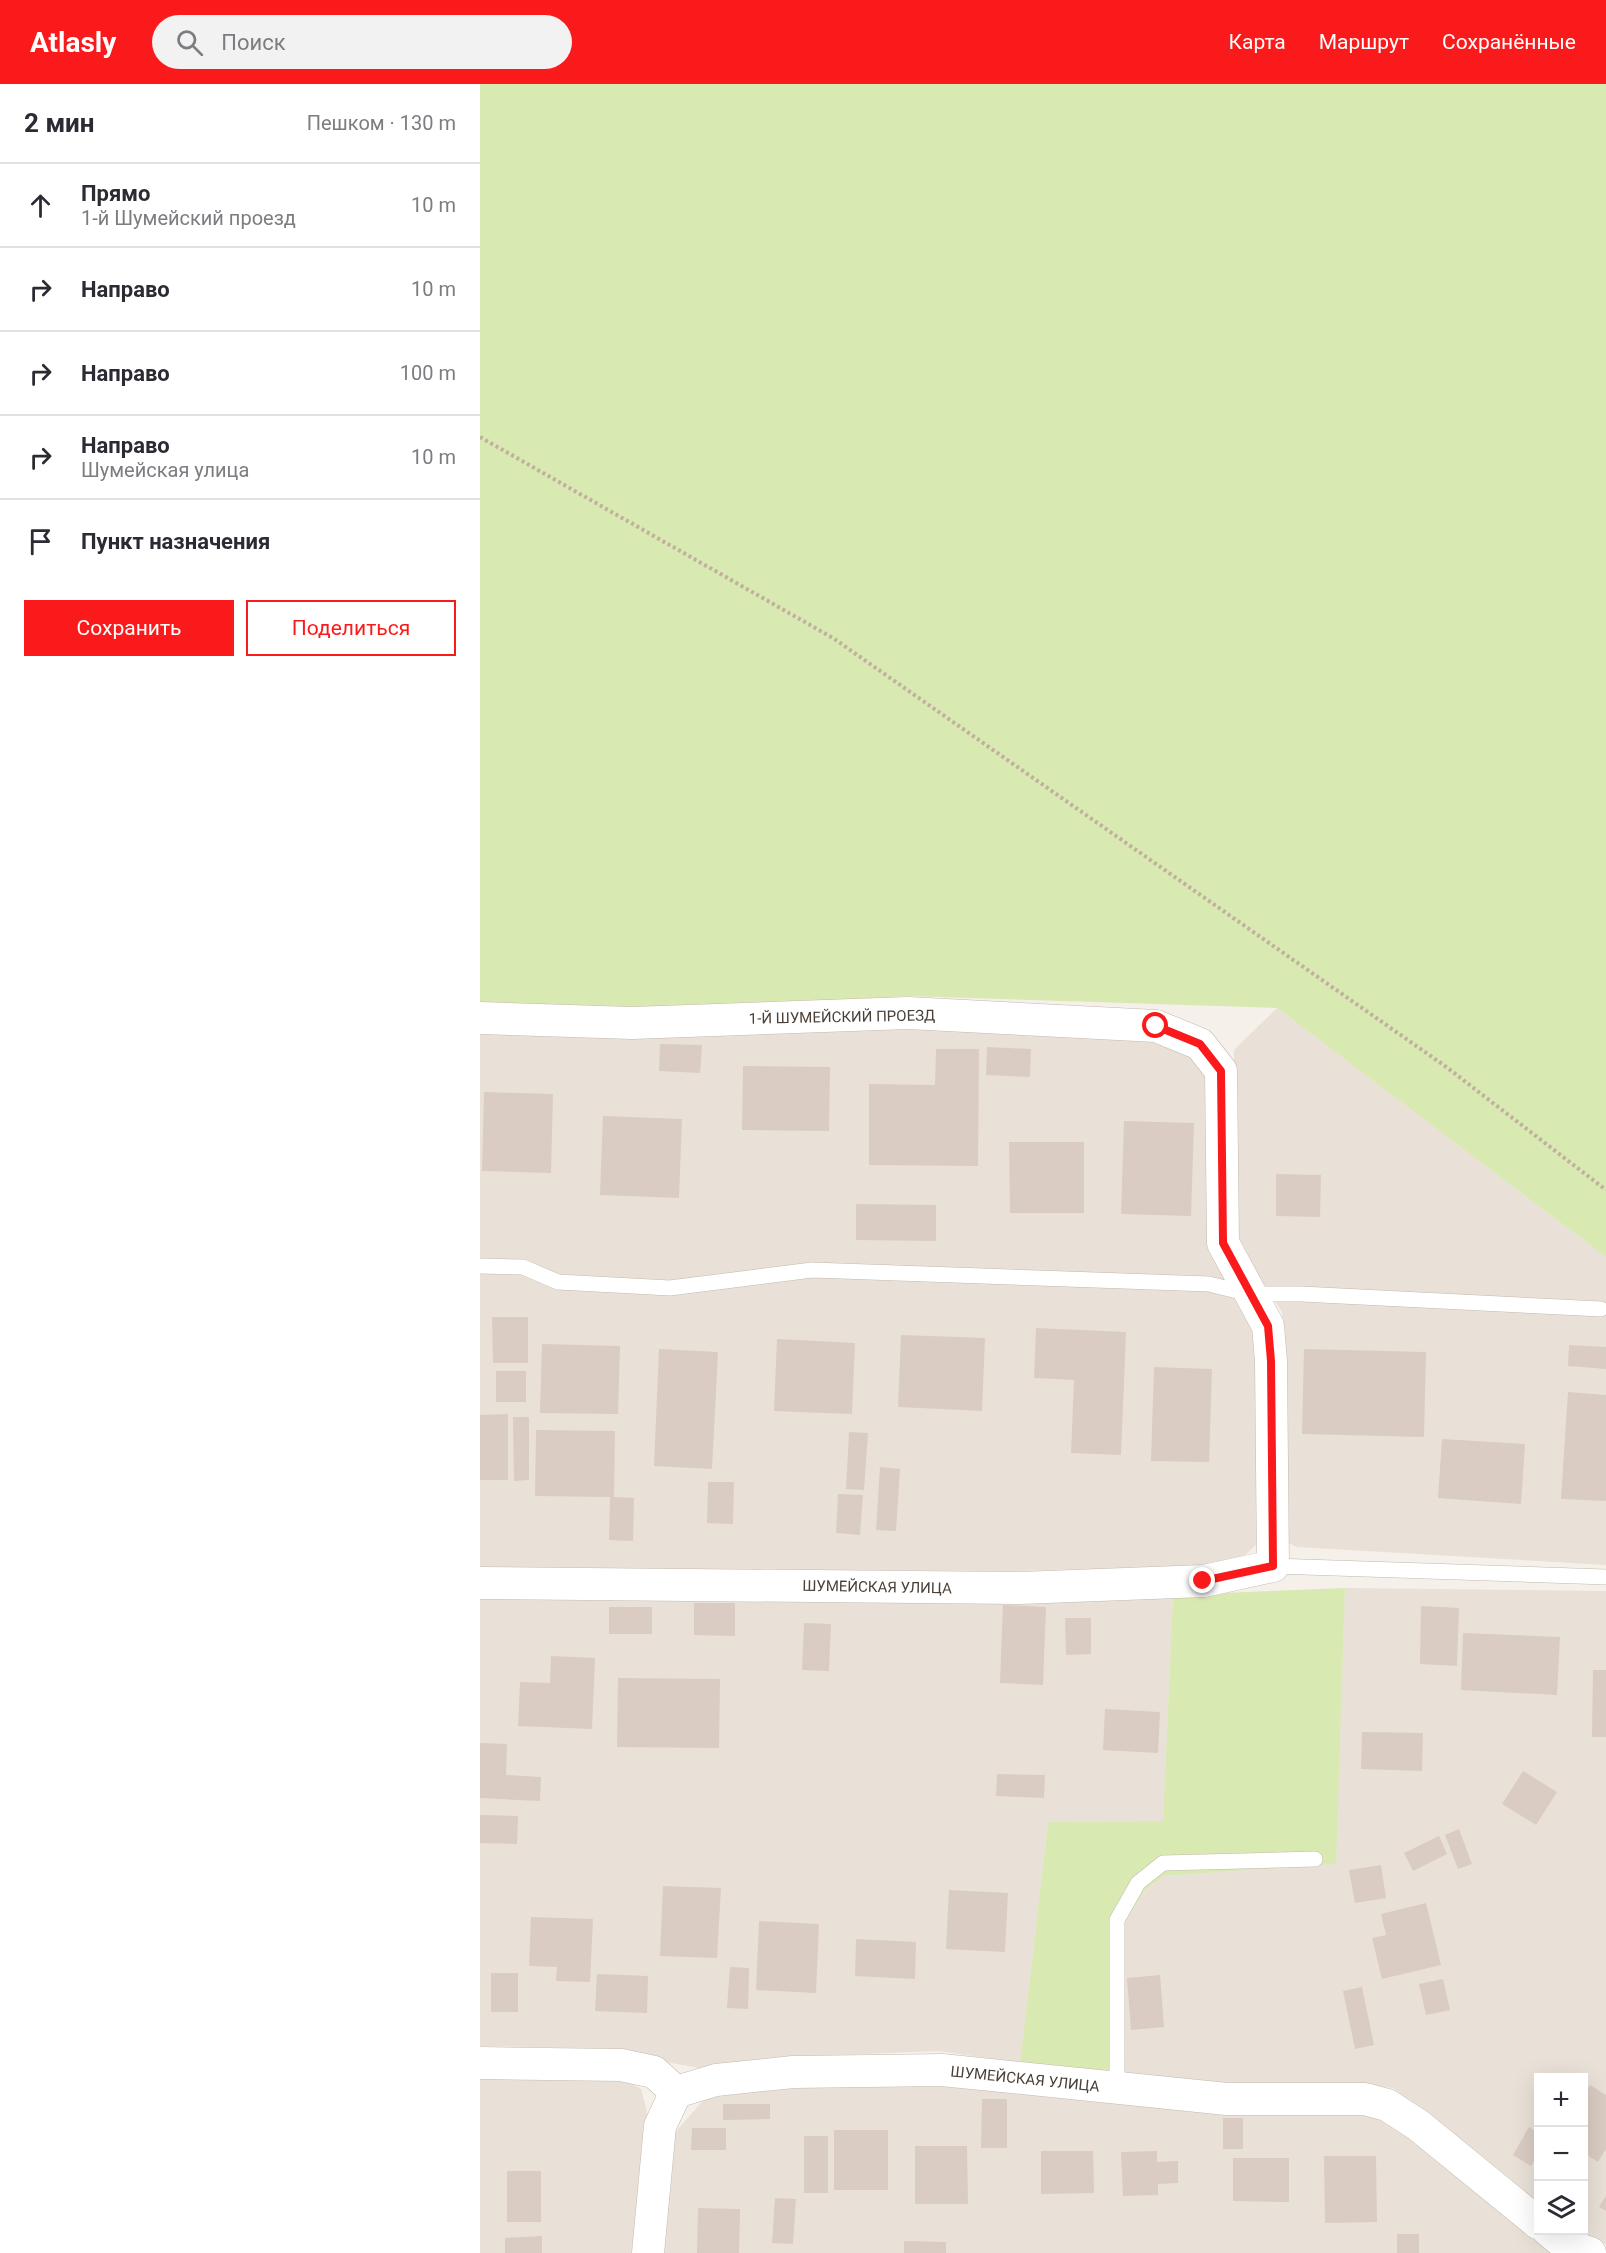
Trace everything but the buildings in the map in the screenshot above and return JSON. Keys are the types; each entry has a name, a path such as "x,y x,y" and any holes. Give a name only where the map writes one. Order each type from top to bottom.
{"street":[{"name":"1-Й ШУМЕЙСКИЙ ПРОЕЗД","path":"480,1018 632,1023 908,1013 1156,1026 1200,1044 1221,1071 1223,1243 1249,1294"},
{"path":"1249,1294 1268,1326 1271,1361 1273,1566"},
{"name":"ШУМЕЙСКАЯ УЛИЦА","path":"480,1583 1020,1588 1203,1581 1273,1566"},
{"path":"480,2063 621,2065 654,2072 676,2092 660,2126 648,2253"},
{"name":"ШУМЕЙСКАЯ УЛИЦА","path":"676,2092 716,2080 793,2072 942,2070 1117,2088 1137,2088 1227,2099 1365,2099 1387,2105 1418,2125 1534,2219"},
{"path":"1554,2235 1566,2245 1590,2253"}],"lane":[{"path":"480,1266 523,1268 558,1281 670,1288 812,1270 1209,1284 1249,1294 1301,1294 1601,1309"},
{"path":"1273,1566 1606,1577"},
{"path":"1117,2088 1117,1920 1138,1883 1163,1863 1315,1859"}],"path":[{"path":"480,437 833,638 1445,1066 1606,1190"}],"shaded area":[{"path":"1277,1008 1606,1257 1606,1565 1297,1547 1284,1541 1282,1312 1234,1236 1234,1050"},
{"path":"902,1026 1157,1037 1187,1051 1206,1078 1211,1253 1257,1328 1258,1543 1245,1555 1205,1566 1016,1571 480,1569 480,1029"},
{"path":"1345,1588 1606,1591 1606,2244 1577,2235 1588,2235 1588,2073 1534,2073 1534,2206 1393,2088 1367,2084 1221,2088 1126,2073 1122,1927 1145,1890 1164,1876 1335,1864"},
{"path":"480,1594 1173,1595 1163,1821 1048,1822 1020,2063 939,2051 784,2057 699,2068 666,2062 626,2049 480,2046"},
{"path":"480,2075 618,2076 641,2089 650,2123 638,2253 480,2253"},
{"path":"942,2081 1384,2119 1403,2130 1558,2253 662,2253 673,2135 706,2097 791,2084"}],"green space":[{"path":"480,84 1606,84 1606,1257 1277,1008 906,996 630,1015 480,1007"},
{"path":"1345,1588 1336,1864 1164,1876 1145,1890 1122,1927 1126,2073 1020,2063 1048,1822 1163,1821 1173,1595"}],"route":[{"path":"1156,1026 1200,1044 1221,1071 1223,1243 1268,1326 1271,1361 1273,1566 1203,1581"}]}
